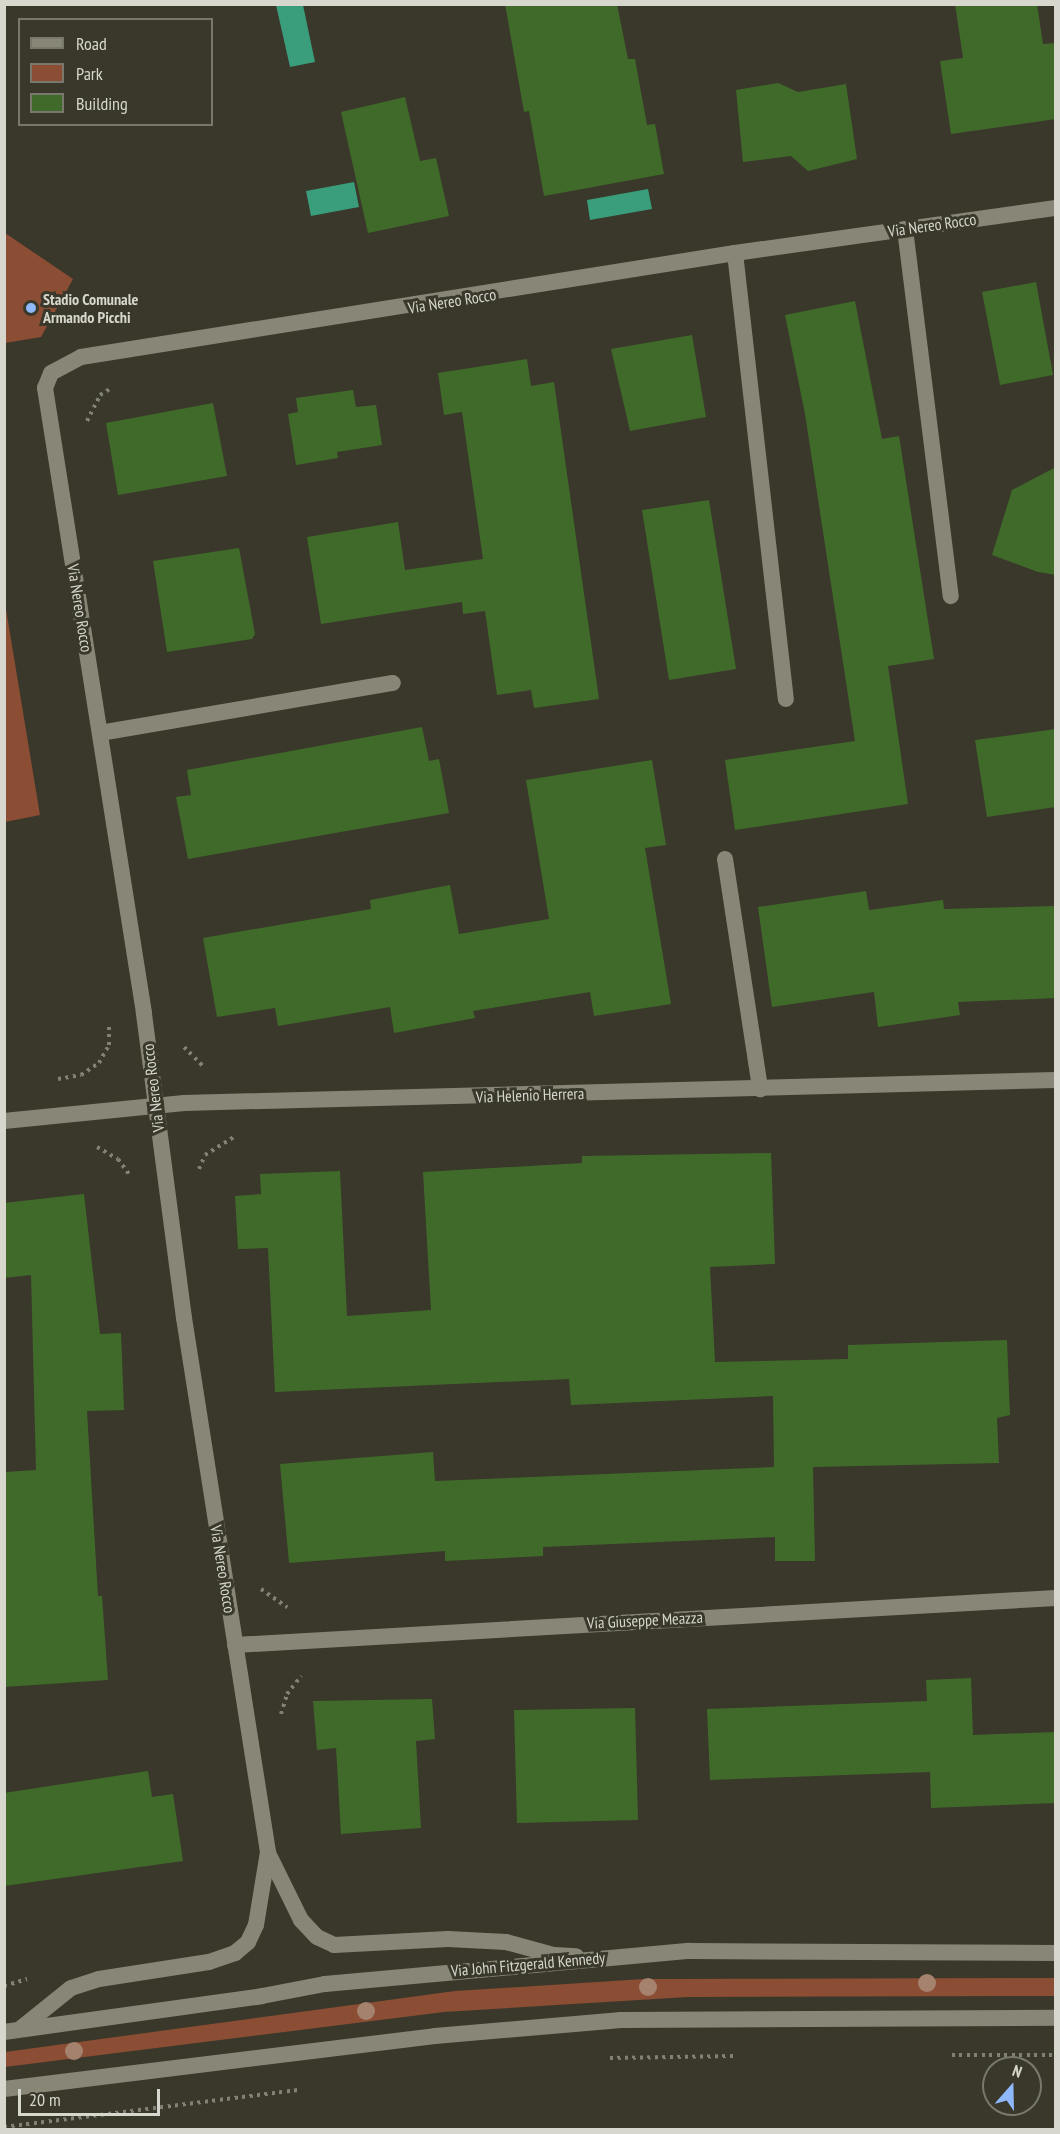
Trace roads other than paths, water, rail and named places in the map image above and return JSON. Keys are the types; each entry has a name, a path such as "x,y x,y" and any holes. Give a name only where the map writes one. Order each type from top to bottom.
{"street":[{"name":"Via Nereo Rocco","path":"604,1958 554,1955 506,1942 483,1940 334,1945 317,1937 301,1920 268,1852 154,1106 144,1013 45,388 51,373 81,357 735,253 1056,208"},
{"path":"905,229 951,596"},
{"path":"735,253 786,699"},
{"path":"100,733 393,683"},
{"path":"725,859 760,1089"},
{"name":"Via Helenio Herrera","path":"4,1121 154,1106 1056,1080"},
{"name":"Via Giuseppe Meazza","path":"235,1645 1056,1598"},
{"name":"Via Nereo Rocco","path":"12,2030 70,1989 99,1979 209,1962 235,1953 248,1942 256,1925 268,1852"},
{"name":"Via John Fitzgerald Kennedy","path":"12,2030 262,1996 325,1984 690,1951 1056,1953"},
{"path":"4,2089 435,2037 621,2020 1056,2018"}],"place":[{"name":"Stadio Comunale Armando Picchi","path":"31,308"}]}
